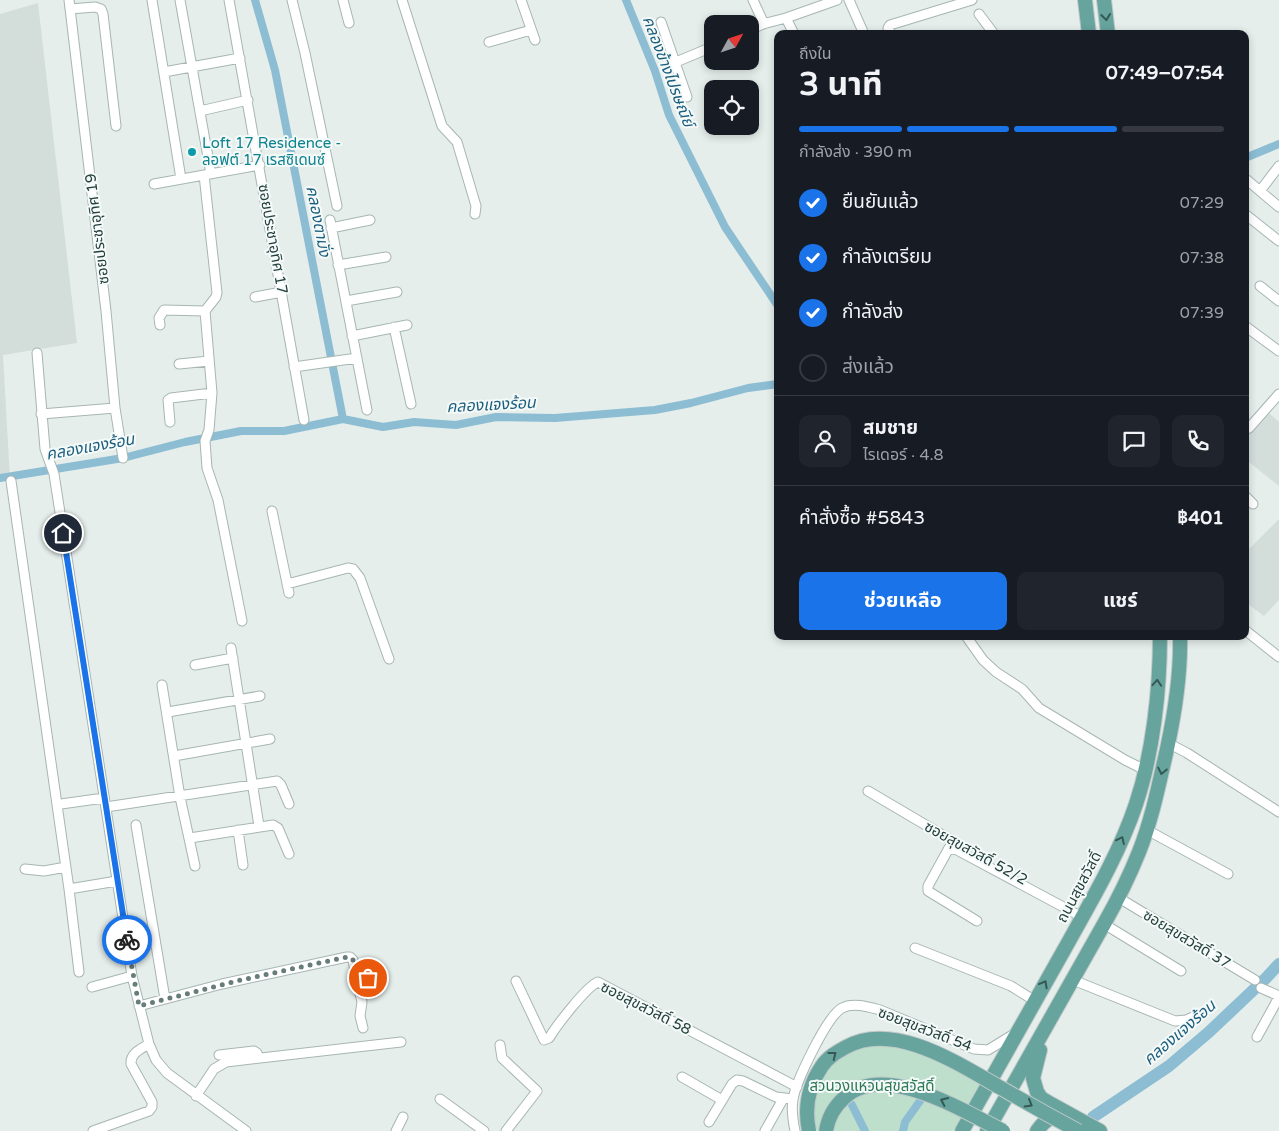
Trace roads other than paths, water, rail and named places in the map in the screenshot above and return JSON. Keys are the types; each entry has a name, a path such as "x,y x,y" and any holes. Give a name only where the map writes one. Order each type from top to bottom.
{"main road":[{"path":"1085,0 1089,30"},
{"path":"1104,0 1108,30"},
{"name":"ถนนสุขสวัสดิ์","path":"962,1131 1083,915 1125,832 1136,804 1150,747 1157,690 1160,640"},
{"path":"987,1131 1119,898 1140,851 1157,796 1168,743 1178,686 1180,640"},
{"path":"1048,1025 1033,1078 1036,1092 1050,1104 1097,1129"},
{"path":"809,1131 808,1100 810,1088 825,1062 835,1052 849,1045 875,1039 893,1039 927,1048 1078,1131"},
{"path":"826,1131 832,1111 846,1095 860,1088 876,1085 902,1086 929,1094 1003,1131"},
{"path":"952,1131 986,1087"},
{"path":"1037,1131 1042,1124 1052,1117 1059,1117 1097,1129"}],"street":[{"path":"152,0 181,179"},
{"path":"180,0 200,111 208,174 217,293 205,311 212,393 209,430 205,441 207,468 218,500 242,621"},
{"name":"ซอยประชาอุทิศ 17","path":"230,0 304,420"},
{"path":"292,0 305,53 336,206"},
{"path":"343,0 349,23"},
{"path":"402,0 442,126 458,142 476,206 475,214"},
{"path":"521,0 535,40"},
{"path":"753,0 764,24"},
{"path":"759,26 836,0"},
{"path":"849,0 862,30"},
{"path":"889,30 890,26 972,0"},
{"path":"69,4 95,7 101,9 103,14 116,126"},
{"name":"ซอยประชาอุทิศ 19","path":"69,4 106,311 115,408 123,458"},
{"path":"978,14 991,30"},
{"path":"786,18 792,30"},
{"path":"661,22 687,97"},
{"path":"489,42 531,30"},
{"path":"676,62 704,50"},
{"path":"164,72 240,58"},
{"path":"200,111 248,100"},
{"path":"154,184 260,164"},
{"path":"1260,192 1279,166"},
{"path":"1249,183 1279,207"},
{"path":"1249,217 1279,241"},
{"path":"367,410 330,224 370,220"},
{"path":"338,265 386,256"},
{"path":"1260,286 1279,301"},
{"path":"255,297 282,292"},
{"path":"346,301 397,292"},
{"path":"160,325 160,314 164,310 205,311"},
{"path":"352,336 407,325"},
{"path":"394,327 411,404"},
{"path":"1249,329 1279,351"},
{"path":"37,353 45,449 54,474 132,976 149,1044 156,1060 167,1073 246,1131"},
{"path":"294,367 357,358"},
{"path":"179,364 209,361"},
{"path":"170,422 168,402 171,398 212,393"},
{"path":"1249,428 1279,394"},
{"path":"41,414 115,408"},
{"path":"11,481 66,867 79,972"},
{"path":"1249,500 1253,504"},
{"path":"272,511 288,588 348,568 353,569 360,578 389,659"},
{"path":"1249,633 1279,657"},
{"path":"969,640 983,660 996,672 1022,689 1039,708 1145,770"},
{"path":"231,648 259,826"},
{"path":"195,665 233,658"},
{"path":"162,685 168,712 180,797 195,866"},
{"path":"168,712 260,696"},
{"path":"174,756 270,739"},
{"path":"1168,743 1187,753 1279,812"},
{"path":"106,808 277,781 280,782 289,804"},
{"name":"ซอยสุขสวัสดิ์ 52/2","path":"868,791 1083,915"},
{"path":"61,804 104,798"},
{"path":"136,825 165,999"},
{"path":"190,838 259,826 276,825 289,854"},
{"path":"238,830 243,865"},
{"path":"1147,830 1228,874"},
{"path":"977,921 928,891 928,886 949,848 957,850 1083,915"},
{"path":"26,869 44,871 66,867"},
{"path":"69,889 117,881"},
{"name":"ซอยสุขสวัสดิ์ 37","path":"1119,898 1255,980"},
{"path":"1104,924 1181,971"},
{"path":"915,948 1011,986 1035,1001"},
{"path":"139,1006 350,957 353,960 362,1002 360,1016 363,1028"},
{"path":"92,988 132,976"},
{"path":"356,977 360,979 368,978"},
{"path":"1073,980 1175,1021 1186,1020 1195,1016"},
{"name":"ซอยสุขสวัสดิ์ 58","path":"516,981 544,1040 549,1038 592,985 598,982 796,1086"},
{"path":"1257,1037 1279,997 1261,988"},
{"name":"ซอยสุขสวัสดิ์ 54","path":"795,1131 788,1099 826,1026 834,1014 846,1006 880,1010 974,1049 988,1050 994,1048 1019,1030"},
{"path":"196,1096 214,1069 219,1064 226,1062 402,1042"},
{"path":"93,1131 149,1111 152,1107 152,1102 130,1064 130,1058 149,1044"},
{"path":"500,1045 502,1058 536,1091 506,1131"},
{"path":"219,1055 254,1051 257,1053 258,1058"},
{"path":"682,1077 722,1100"},
{"path":"709,1122 732,1084 737,1080 788,1099 765,1131"},
{"path":"440,1099 484,1131"},
{"path":"396,1131 403,1117"}],"waterway":[{"name":"คลองตามั่ง","path":"255,0 275,70 343,419"},
{"name":"คลองข้างไปรษณีย์","path":"626,0 655,71 669,115 725,227 774,300"},
{"name":"คลองแจงร้อน","path":"1249,156 1279,144"},
{"name":"คลองแจงร้อน","path":"0,478 123,458 185,442 241,431 284,431 343,419 383,427 414,422 456,425 496,417 555,418 655,410 748,388 774,385"},
{"name":"คลองแจงร้อน","path":"1093,1117 1169,1066 1209,1032 1279,964"},
{"path":"903,1131 905,1122 920,1101"},
{"path":"852,1105 865,1131"}],"place":[{"name":"Loft 17 Residence - ลอฟต์ 17 เรสซิเดนซ์","path":"192,152"}],"park label":[{"name":"สวนวงแหวนสุขสวัสดิ์","path":"872,1086"}]}
